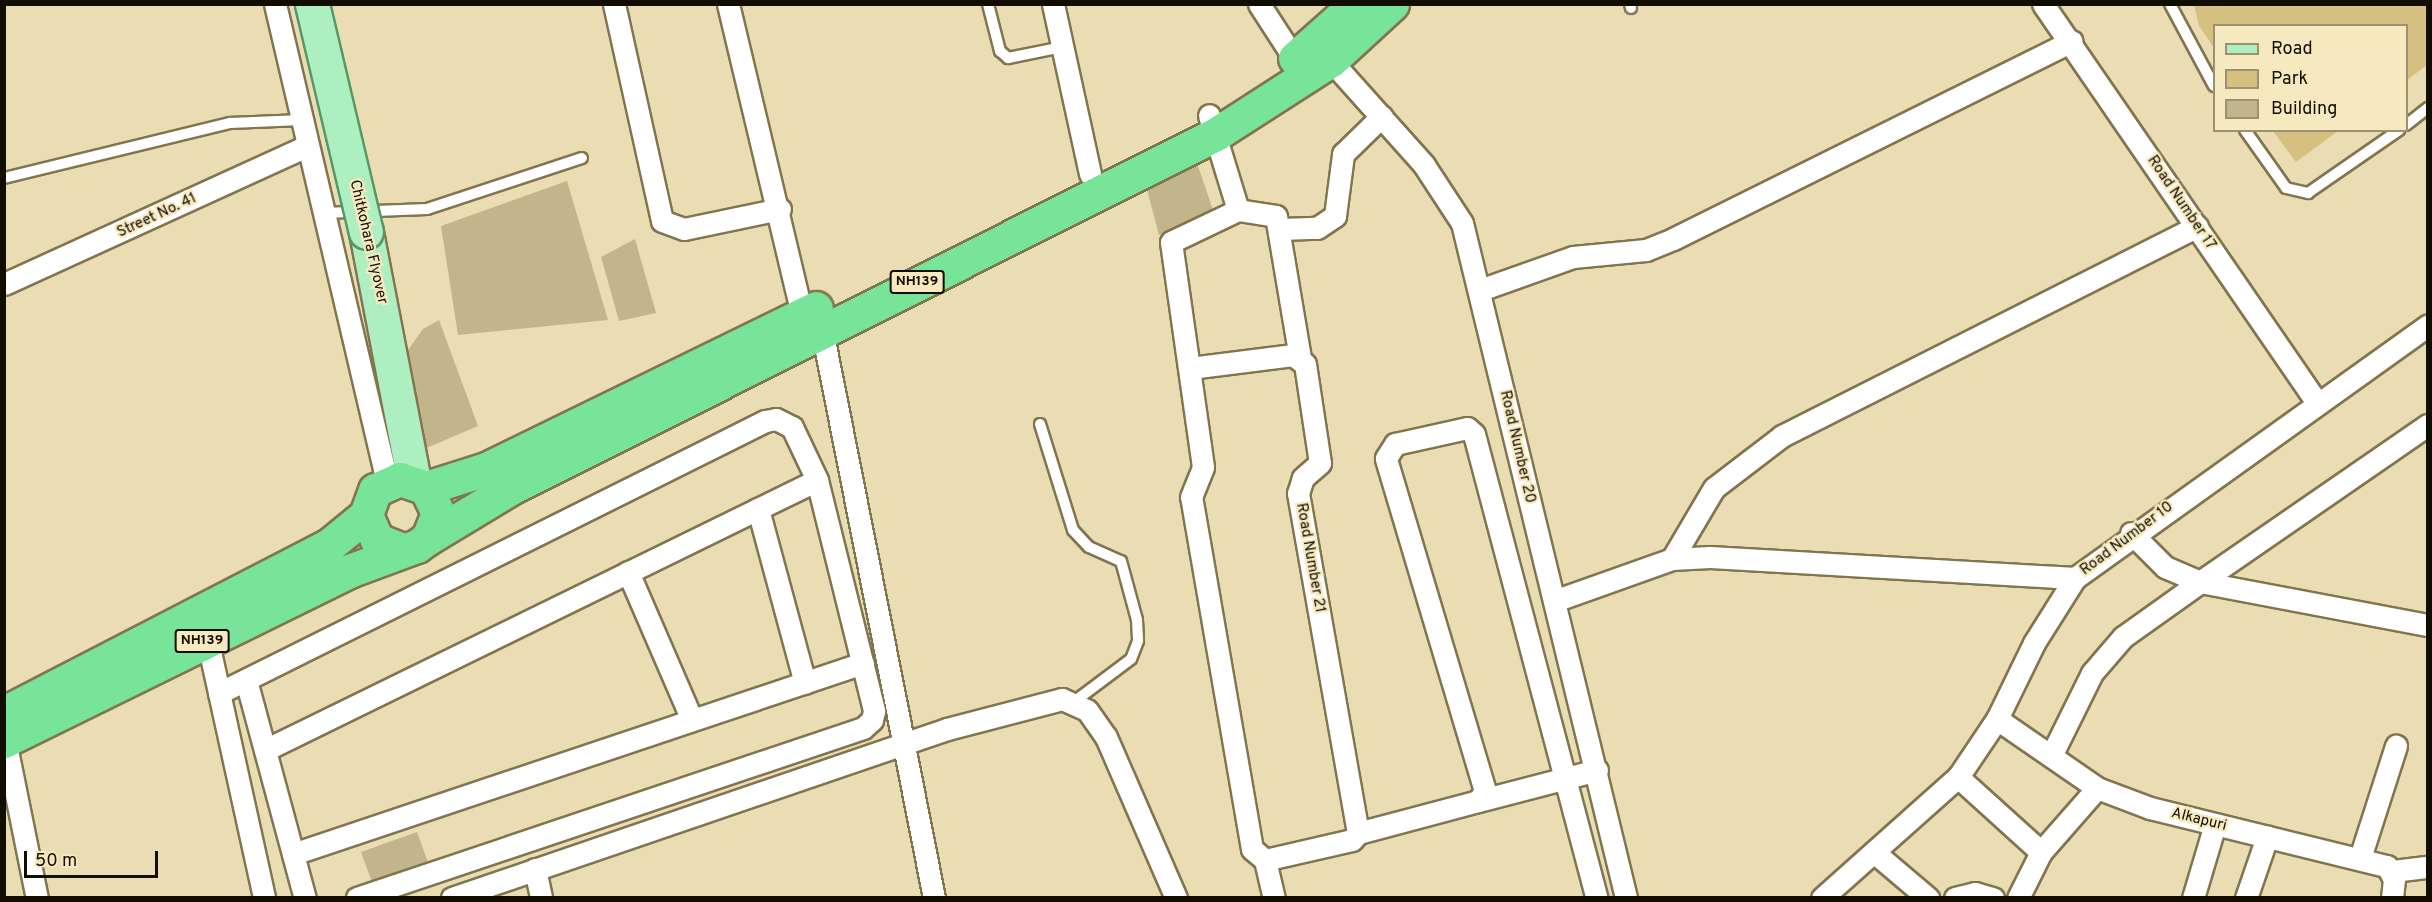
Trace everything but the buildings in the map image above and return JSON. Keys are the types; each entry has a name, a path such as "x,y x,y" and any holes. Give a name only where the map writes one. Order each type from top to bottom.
{"highway":[{"name":"NH139","path":"1313,54 1356,4"},
{"name":"NH139","path":"5,731 328,546 366,515 375,490 486,469 814,317 1212,124 1313,54 1392,4"},
{"name":"NH139","path":"5,731 416,544 814,317 1090,174 1212,124"},
{"path":"366,515 377,540 416,544 438,513 409,484"}],"main road":[{"name":"Chitkohara Flyover","path":"312,4 381,296 406,433 409,484"}],"street":[{"path":"275,4 324,213 409,484"},
{"path":"614,4 662,221 684,229 780,209"},
{"path":"728,4 780,209 814,317 934,897"},
{"path":"1053,4 1090,174"},
{"name":"Road Number 20","path":"1259,4 1382,116 1446,193 1465,233 1626,897"},
{"name":"Road Number 17","path":"2043,4 2072,41 2317,403"},
{"path":"1480,290 1573,257 1646,250 1673,239 2072,41"},
{"path":"1280,229 1317,228 1335,216 1343,154 1382,116"},
{"path":"1212,124 1238,210"},
{"name":"Street No. 41","path":"4,284 308,146"},
{"path":"1190,368 1300,358 1276,216 1267,212 1238,210 1171,242 1203,467 1191,497 1252,849 1264,860 1274,897"},
{"path":"1672,559 1714,488 1782,436 2197,226"},
{"name":"Road Number 10","path":"1822,897 1875,853 1958,777 1998,719 2040,633 2075,578 2131,533 2427,325"},
{"name":"Road Number 21","path":"1300,358 1320,463 1303,478 1298,493 1355,837"},
{"path":"219,693 765,421 776,419 792,427 817,480 874,711 862,728 357,897"},
{"path":"2051,756 2092,673 2117,644 2200,582 2427,425"},
{"path":"1478,801 1486,780 1386,458 1395,444 1459,427 1474,434 1597,897"},
{"path":"265,750 817,480"},
{"path":"758,509 805,683"},
{"path":"2131,533 2165,567 2200,582 2427,625"},
{"path":"1554,601 1672,559 2075,578"},
{"path":"628,572 692,720"},
{"path":"207,638 264,897"},
{"path":"293,854 862,663"},
{"path":"246,680 305,897"},
{"path":"452,897 904,744 1045,701 1075,701 1106,737 1176,897"},
{"name":"Alkapuri","path":"1998,719 2097,788 2215,824 2360,858 2393,871"},
{"path":"5,731 37,897"},
{"path":"2360,858 2396,746"},
{"path":"1264,860 1597,770"},
{"path":"1958,777 2041,852"},
{"path":"2018,897 2041,852 2097,788"},
{"path":"2193,897 2215,824"},
{"path":"2246,897 2267,837"},
{"path":"1875,853 1928,897"},
{"path":"2392,897 2393,871 2427,867"},
{"path":"535,869 542,897"},
{"path":"1954,897 1975,892 1993,897"}],"lane":[{"path":"988,4 1000,51 1008,58 1062,47"},
{"path":"2170,4 2213,84"},
{"path":"2408,123 2427,108"},
{"path":"4,178 230,123 302,120"},
{"path":"2246,132 2286,188 2308,193 2396,132"},
{"path":"324,213 427,209 582,158"},
{"path":"1040,424 1073,530 1089,547 1121,561 1137,620 1138,640 1131,659 1075,701"}],"green space":[{"path":"2194,5 2427,5 2427,65 2408,79 2408,24 2213,24 2213,47 2199,26"},
{"path":"2274,132 2337,132 2296,162"}]}
